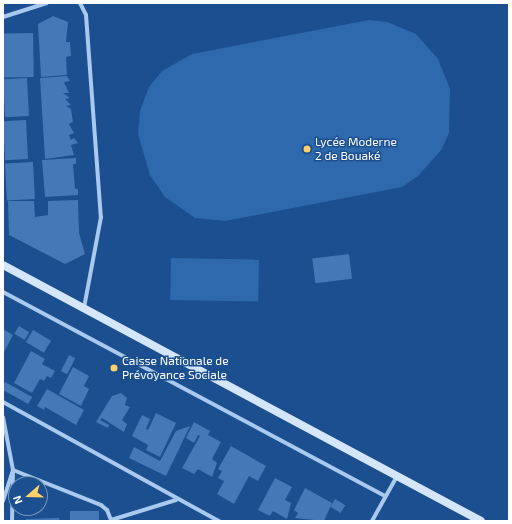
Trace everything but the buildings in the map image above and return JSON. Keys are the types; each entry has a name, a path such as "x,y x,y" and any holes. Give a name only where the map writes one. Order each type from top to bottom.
{"street":[{"path":"3,17 47,3"},
{"path":"80,3 86,15 101,217 84,308"},
{"path":"3,265 481,521"},
{"path":"3,292 385,496"},
{"path":"3,402 176,500 219,521"},
{"path":"3,417 13,470 12,521"},
{"path":"13,470 100,505 107,510 111,520 176,500"},
{"path":"3,501 13,470"},
{"path":"372,521 397,476"}],"shaded area":[{"path":"369,20 387,22 416,34 438,59 450,89 449,133 442,149 418,176 402,187 225,221 195,218 165,197 150,175 138,134 140,111 149,87 162,71 192,54"},
{"path":"171,258 259,260 258,302 170,300"}],"place":[{"name":"Lycée Moderne 2 de Bouaké","path":"307,149"},
{"name":"Caisse Nationale de Prévoyance Sociale","path":"114,368"}]}
